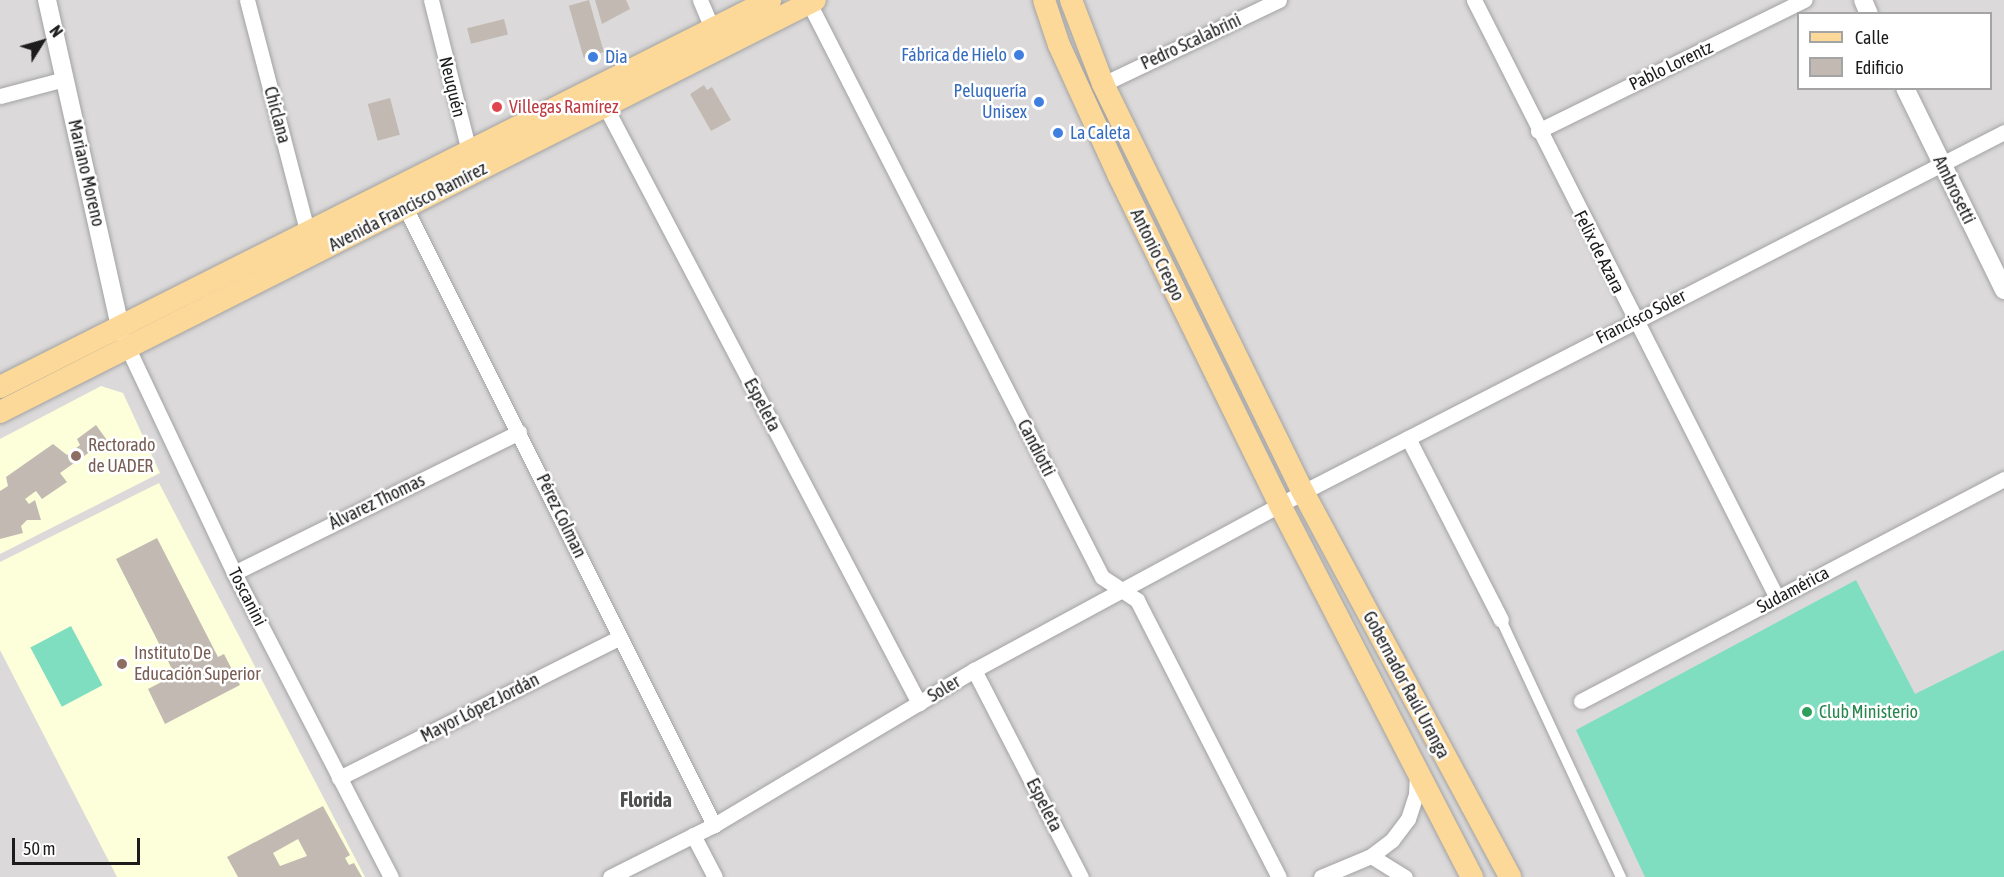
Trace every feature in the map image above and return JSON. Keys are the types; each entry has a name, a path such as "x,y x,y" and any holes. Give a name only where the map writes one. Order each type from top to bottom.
{"main road":[{"name":"Avenida Francisco Ramírez","path":"0,412 123,336 307,230 770,0"},
{"name":"Antonio Crespo","path":"1044,0 1094,123 1280,505"},
{"name":"Antonio Crespo","path":"1071,0 1103,84 1303,492"},
{"name":"Avenida Francisco Ramírez","path":"0,387 123,336 406,209 812,1"},
{"name":"Gobernador Raúl Uranga","path":"1303,492 1510,877"},
{"name":"Gobernador Raúl Uranga","path":"1280,505 1473,877"}],"street":[{"name":"Mariano Moreno","path":"46,0 123,336"},
{"name":"Chiclana","path":"247,0 307,230"},
{"name":"Neuquén","path":"431,0 468,152 476,174"},
{"path":"700,0 713,30"},
{"name":"Pedro Scalabrini","path":"1103,84 1279,0"},
{"name":"Felix de Azara","path":"1474,0 1634,321 1777,598"},
{"name":"Pablo Lorentz","path":"1538,131 1804,0"},
{"name":"Candiotti","path":"812,1 1102,577 1137,600 1279,877"},
{"path":"0,96 65,80"},
{"name":"Ambrosetti","path":"1906,90 2004,290"},
{"name":"Espeleta","path":"605,106 919,704"},
{"name":"Francisco Soler","path":"1280,505 2004,132"},
{"name":"Pérez Colman","path":"406,209 714,825"},
{"name":"Toscanini","path":"123,336 234,573 391,877"},
{"name":"Álvarez Thomas","path":"234,573 519,432"},
{"path":"1408,438 1501,620 1621,877"},
{"name":"Sudamérica","path":"1581,701 2004,478"},
{"name":"Soler","path":"610,877 714,825 974,670 1280,505"},
{"name":"Mayor López Jordán","path":"339,778 620,637"},
{"name":"Espeleta","path":"974,670 1081,877"},
{"path":"1321,877 1371,856 1392,840 1408,819 1416,794 1417,767"},
{"path":"693,836 715,877"},
{"path":"1371,856 1405,877"}],"shaded area":[{"path":"0,0 2004,0 2004,877 0,877"},
{"name":"Rectorado de UADER","path":"101,386 123,393 160,473 0,554 0,439"},
{"path":"159,483 365,877 117,877 0,650 0,562"}],"green space":[{"name":"Club Ministerio","path":"1856,580 1915,694 2004,650 2004,877 1645,877 1576,730"},
{"path":"71,626 102,685 62,707 30,648"}],"building":[{"path":"589,0 604,52 584,58 569,6"},
{"path":"595,0 626,0 630,9 602,24"},
{"path":"504,19 508,35 471,44 467,28"},
{"path":"704,85 707,90 712,87 731,120 711,131 690,94"},
{"path":"390,98 400,135 378,141 368,104"},
{"path":"96,425 109,443 97,453 94,449 60,473 67,482 42,499 36,491 25,499 29,504 35,500 41,520 27,520 21,526 23,533 0,539 0,491 8,486 6,477 53,444 67,455 80,445 77,439"},
{"path":"157,538 218,657 224,654 240,685 165,724 148,689 175,675 116,559"},
{"path":"323,806 350,855 345,858 349,865 354,863 362,877 238,877 227,857","holes":["298,839 307,856 280,866 273,853"]}],"place":[{"name":"Fábrica de Hielo","path":"1019,55"},
{"name":"Dia","path":"593,57"},
{"name":"Peluquería Unisex","path":"1039,102"},
{"name":"Villegas Ramírez","path":"497,107"},
{"name":"La Caleta","path":"1058,133"},
{"name":"Rectorado de UADER","path":"76,456"},
{"name":"Instituto De Educación Superior","path":"122,664"},
{"name":"Club Ministerio","path":"1807,712"}],"district":[{"name":"Florida","path":"646,799"}]}
